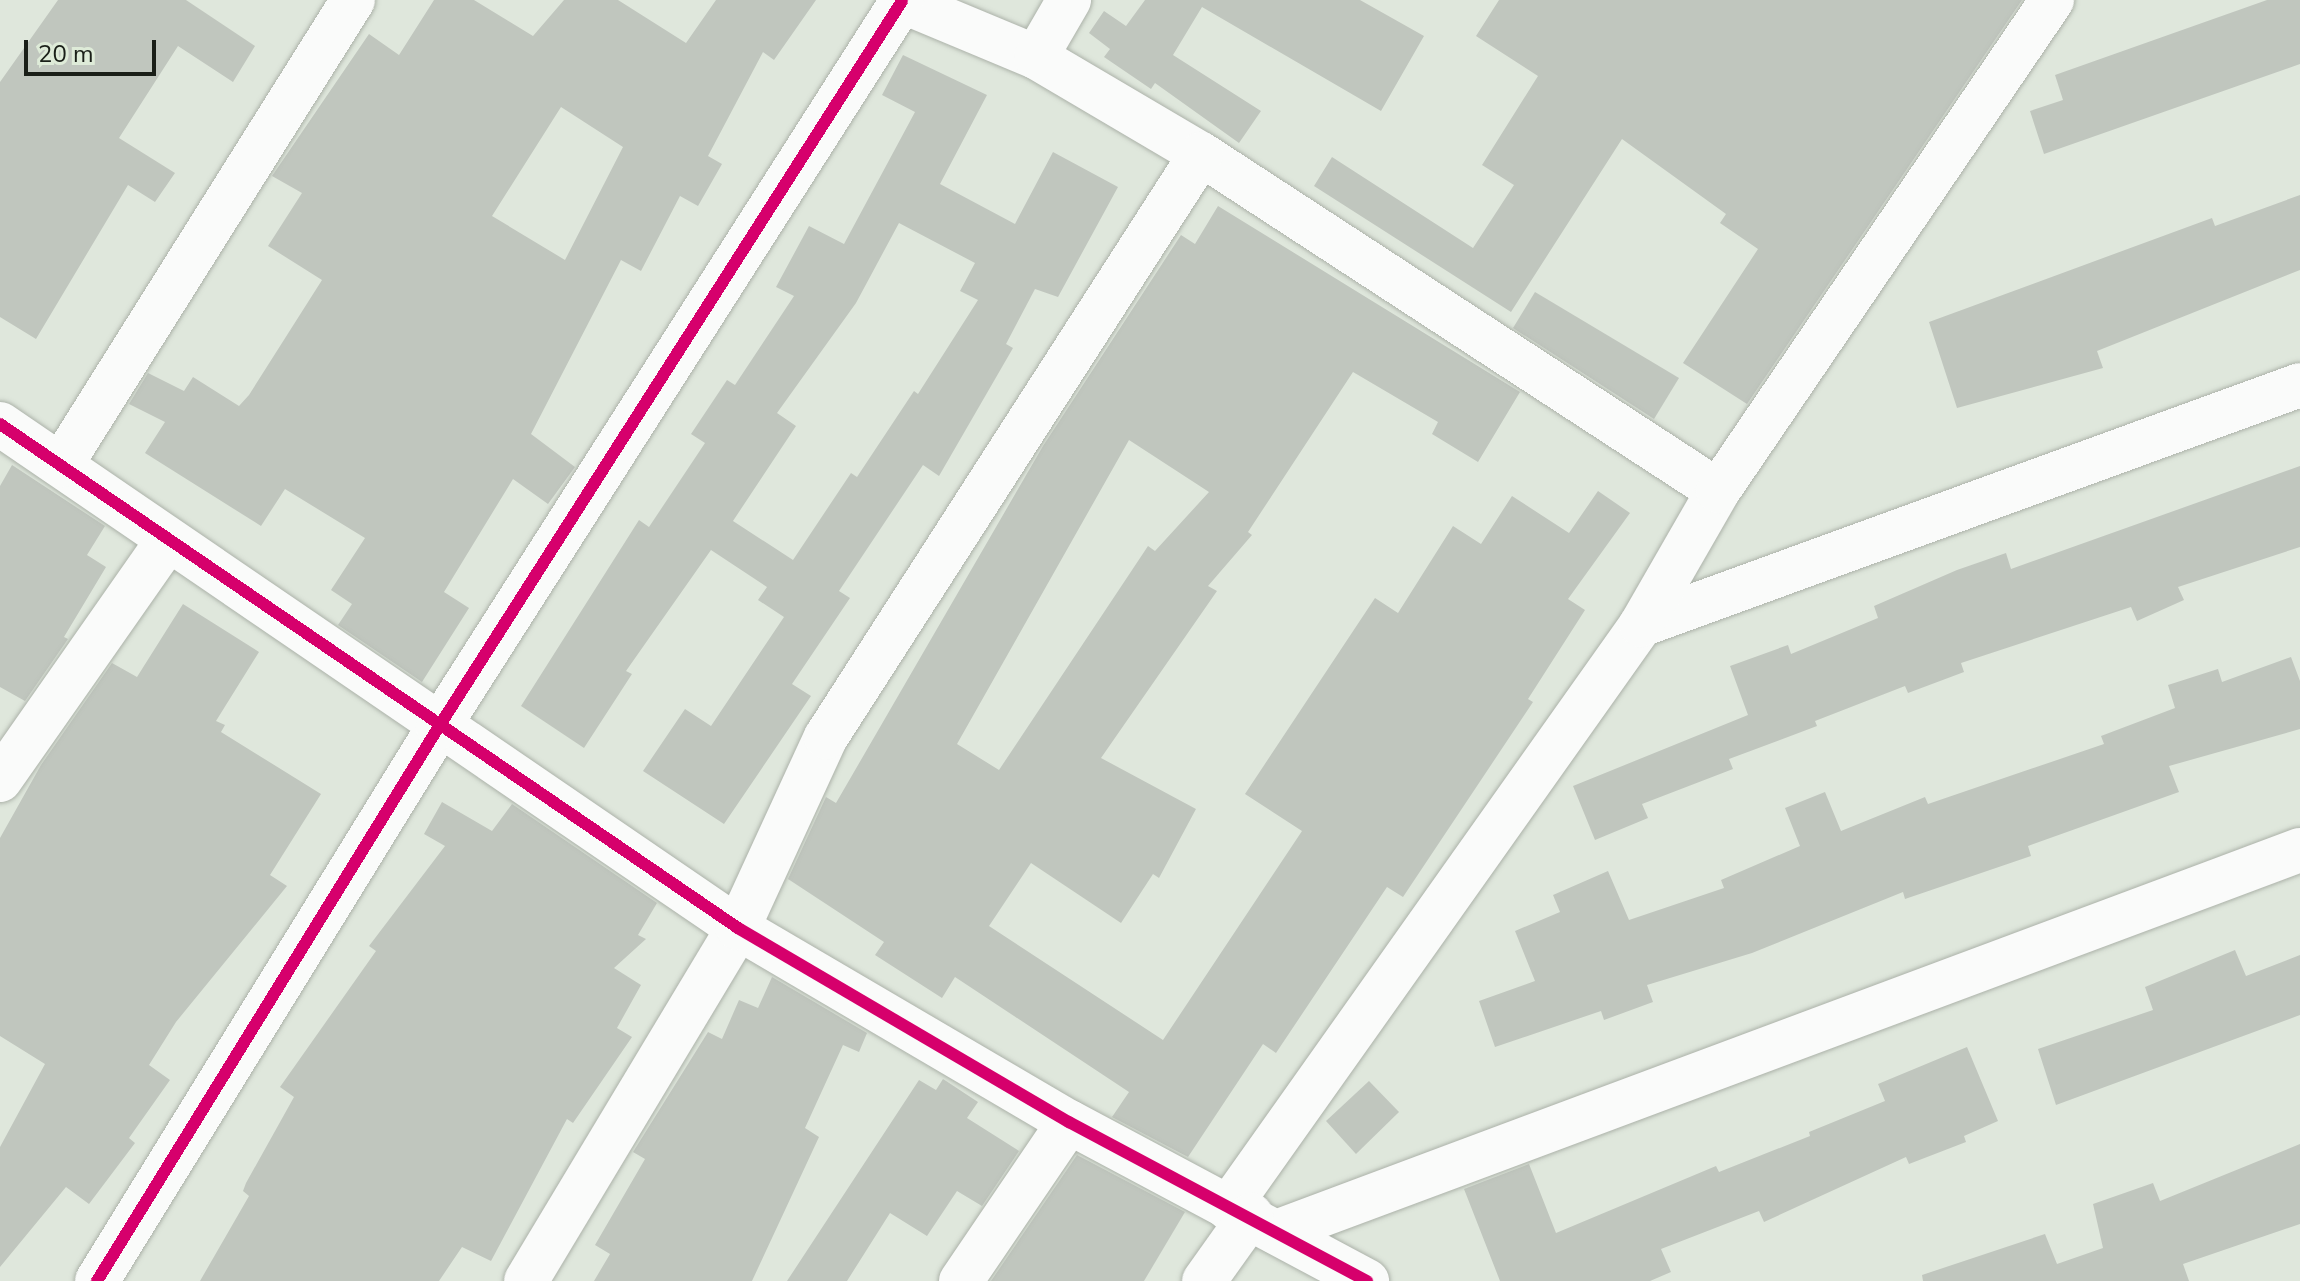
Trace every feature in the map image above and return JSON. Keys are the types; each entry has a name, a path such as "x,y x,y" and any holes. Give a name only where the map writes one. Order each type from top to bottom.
{"street":[{"path":"61,465 175,232 345,0"},
{"path":"61,465 353,0"},
{"path":"1036,57 1069,0"},
{"path":"1204,1281 1252,1218 1641,625 1718,491 2052,0"},
{"path":"97,1281 438,728 900,1 1036,57 1201,154 1718,491"},
{"path":"526,1281 738,928 826,737 1201,154"},
{"path":"1641,625 2300,385"},
{"path":"0,424 438,728 738,928 1069,1122 1367,1281"},
{"path":"0,780 168,540"},
{"path":"1252,1218 2300,850"},
{"path":"961,1281 1069,1122"}],"building":[{"path":"58,0 186,0 255,46 233,82 178,46 119,138 175,173 155,202 128,185 36,339 0,317 0,82"},
{"path":"434,0 474,0 533,36 564,0 618,0 686,43 716,0 816,0 774,60 763,52 708,156 722,164 698,206 680,196 641,271 621,260 531,434 575,467 548,504 513,479 444,592 469,608 422,682 338,625 352,604 331,590 365,538 285,489 261,526 145,453 165,422 129,404 148,373 184,391 193,377 239,406 249,395 322,280 268,246 302,193 272,176 369,34 399,55","holes":["561,107 623,147 565,260 492,216"]},
{"path":"1145,0 1360,0 1424,36 1381,111 1202,7 1173,55 1261,111 1239,143 1155,83 1151,89 1104,57 1110,49 1089,33 1104,11 1126,26"},
{"path":"1499,0 2022,0 1747,404 1683,363 1758,249 1720,223 1726,214 1622,139 1511,312 1314,186 1332,157 1473,248 1514,185 1482,165 1538,76 1476,36"},
{"path":"2267,0 2300,0 2300,64 2044,154 2030,111 2063,100 2055,75"},
{"path":"903,55 987,95 940,184 1015,224 1053,152 1118,187 1058,297 1035,289 1006,344 1013,348 939,476 923,465 839,591 850,598 792,684 811,696 724,824 643,771 685,709 711,726 784,617 758,600 767,587 711,550 626,671 632,674 584,748 521,706 639,520 649,527 705,443 691,434 727,380 735,385 794,296 776,287 809,226 844,244 915,112 882,95","holes":["899,223 975,263 960,291 978,300 918,394 914,391 857,477 851,473 793,560 733,521 796,426 777,413 856,303"]},
{"path":"2300,195 2300,270 2097,351 2103,368 1957,408 1929,322 2212,218 2215,226"},
{"path":"1218,206 1520,392 1478,462 1432,434 1438,422 1353,372 1248,532 1252,535 1208,586 1217,591 1101,758 1196,809 1159,878 1153,874 1121,923 1031,863 989,926 1163,1040 1302,831 1245,794 1375,598 1398,613 1453,526 1481,544 1512,496 1569,533 1598,491 1630,513 1568,599 1585,610 1528,699 1533,702 1403,897 1387,887 1276,1053 1263,1044 1188,1157 1112,1117 1129,1092 955,977 942,998 875,955 884,942 788,879 826,797 836,803 1043,446 1181,235 1195,244","holes":["1129,440 1209,492 1155,551 1148,546 999,770 957,744"]},
{"path":"1535,292 1679,378 1654,419 1513,328"},
{"path":"12,465 105,526 87,555 106,567 64,637 68,639 25,701 0,687 0,486"},
{"path":"2300,466 2300,547 2178,587 2184,600 2137,621 2131,607 1961,663 1964,672 1908,693 1905,686 1815,721 1817,726 1729,759 1733,769 1642,804 1648,818 1595,840 1573,786 1748,715 1730,666 1788,645 1791,654 1878,618 1874,606 1957,570 2006,553 2011,569"},
{"path":"183,604 259,652 216,721 225,725 221,732 321,794 270,875 287,886 176,1022 149,1065 170,1080 129,1138 135,1143 89,1204 66,1187 0,1267 0,1147 45,1064 0,1036 0,838 41,765 112,663 137,677"},
{"path":"2291,657 2300,681 2300,729 2169,766 2179,792 2028,846 2031,856 1905,899 1903,892 1752,953 1647,985 1653,1002 1604,1020 1601,1011 1495,1047 1479,1001 1535,981 1515,931 1560,912 1553,895 1608,871 1629,920 1724,888 1721,880 1800,846 1785,808 1825,792 1841,831 1925,797 1928,804 2104,744 2101,736 2175,708 2168,685 2218,669 2222,682"},
{"path":"442,802 492,831 512,804 657,903 638,935 646,939 614,968 641,985 617,1028 632,1037 573,1123 567,1119 491,1261 462,1247 439,1281 200,1281 249,1196 243,1191 246,1183 294,1097 280,1087 376,951 369,946 445,846 424,834"},
{"path":"2235,950 2246,976 2300,955 2300,1015 2056,1105 2038,1049 2153,1010 2145,987"},
{"path":"772,977 867,1033 859,1052 843,1045 805,1128 819,1137 752,1281 594,1281 610,1254 595,1245 645,1159 633,1152 708,1032 722,1039 739,1000 758,1008"},
{"path":"1967,1047 1998,1121 1964,1136 1966,1142 1909,1164 1906,1157 1764,1222 1759,1211 1661,1249 1671,1272 1650,1281 1500,1281 1464,1189 1529,1164 1556,1233 1716,1166 1719,1172 1810,1136 1809,1132 1885,1101 1878,1084"},
{"path":"943,1079 978,1102 967,1118 1019,1151 982,1206 957,1191 927,1236 890,1213 847,1281 787,1281 919,1080 936,1090"},
{"path":"1369,1081 1399,1112 1356,1154 1326,1121"},
{"path":"2300,1144 2300,1224 2183,1264 2189,1281 1923,1281 1922,1275 2045,1234 2057,1264 2103,1248 2093,1204 2153,1183 2160,1201"},
{"path":"1077,1155 1185,1212 1144,1281 991,1281"}],"cycle path":[{"path":"97,1281 438,728 902,1"},
{"path":"0,424 738,928 1069,1122 1367,1281"}]}
